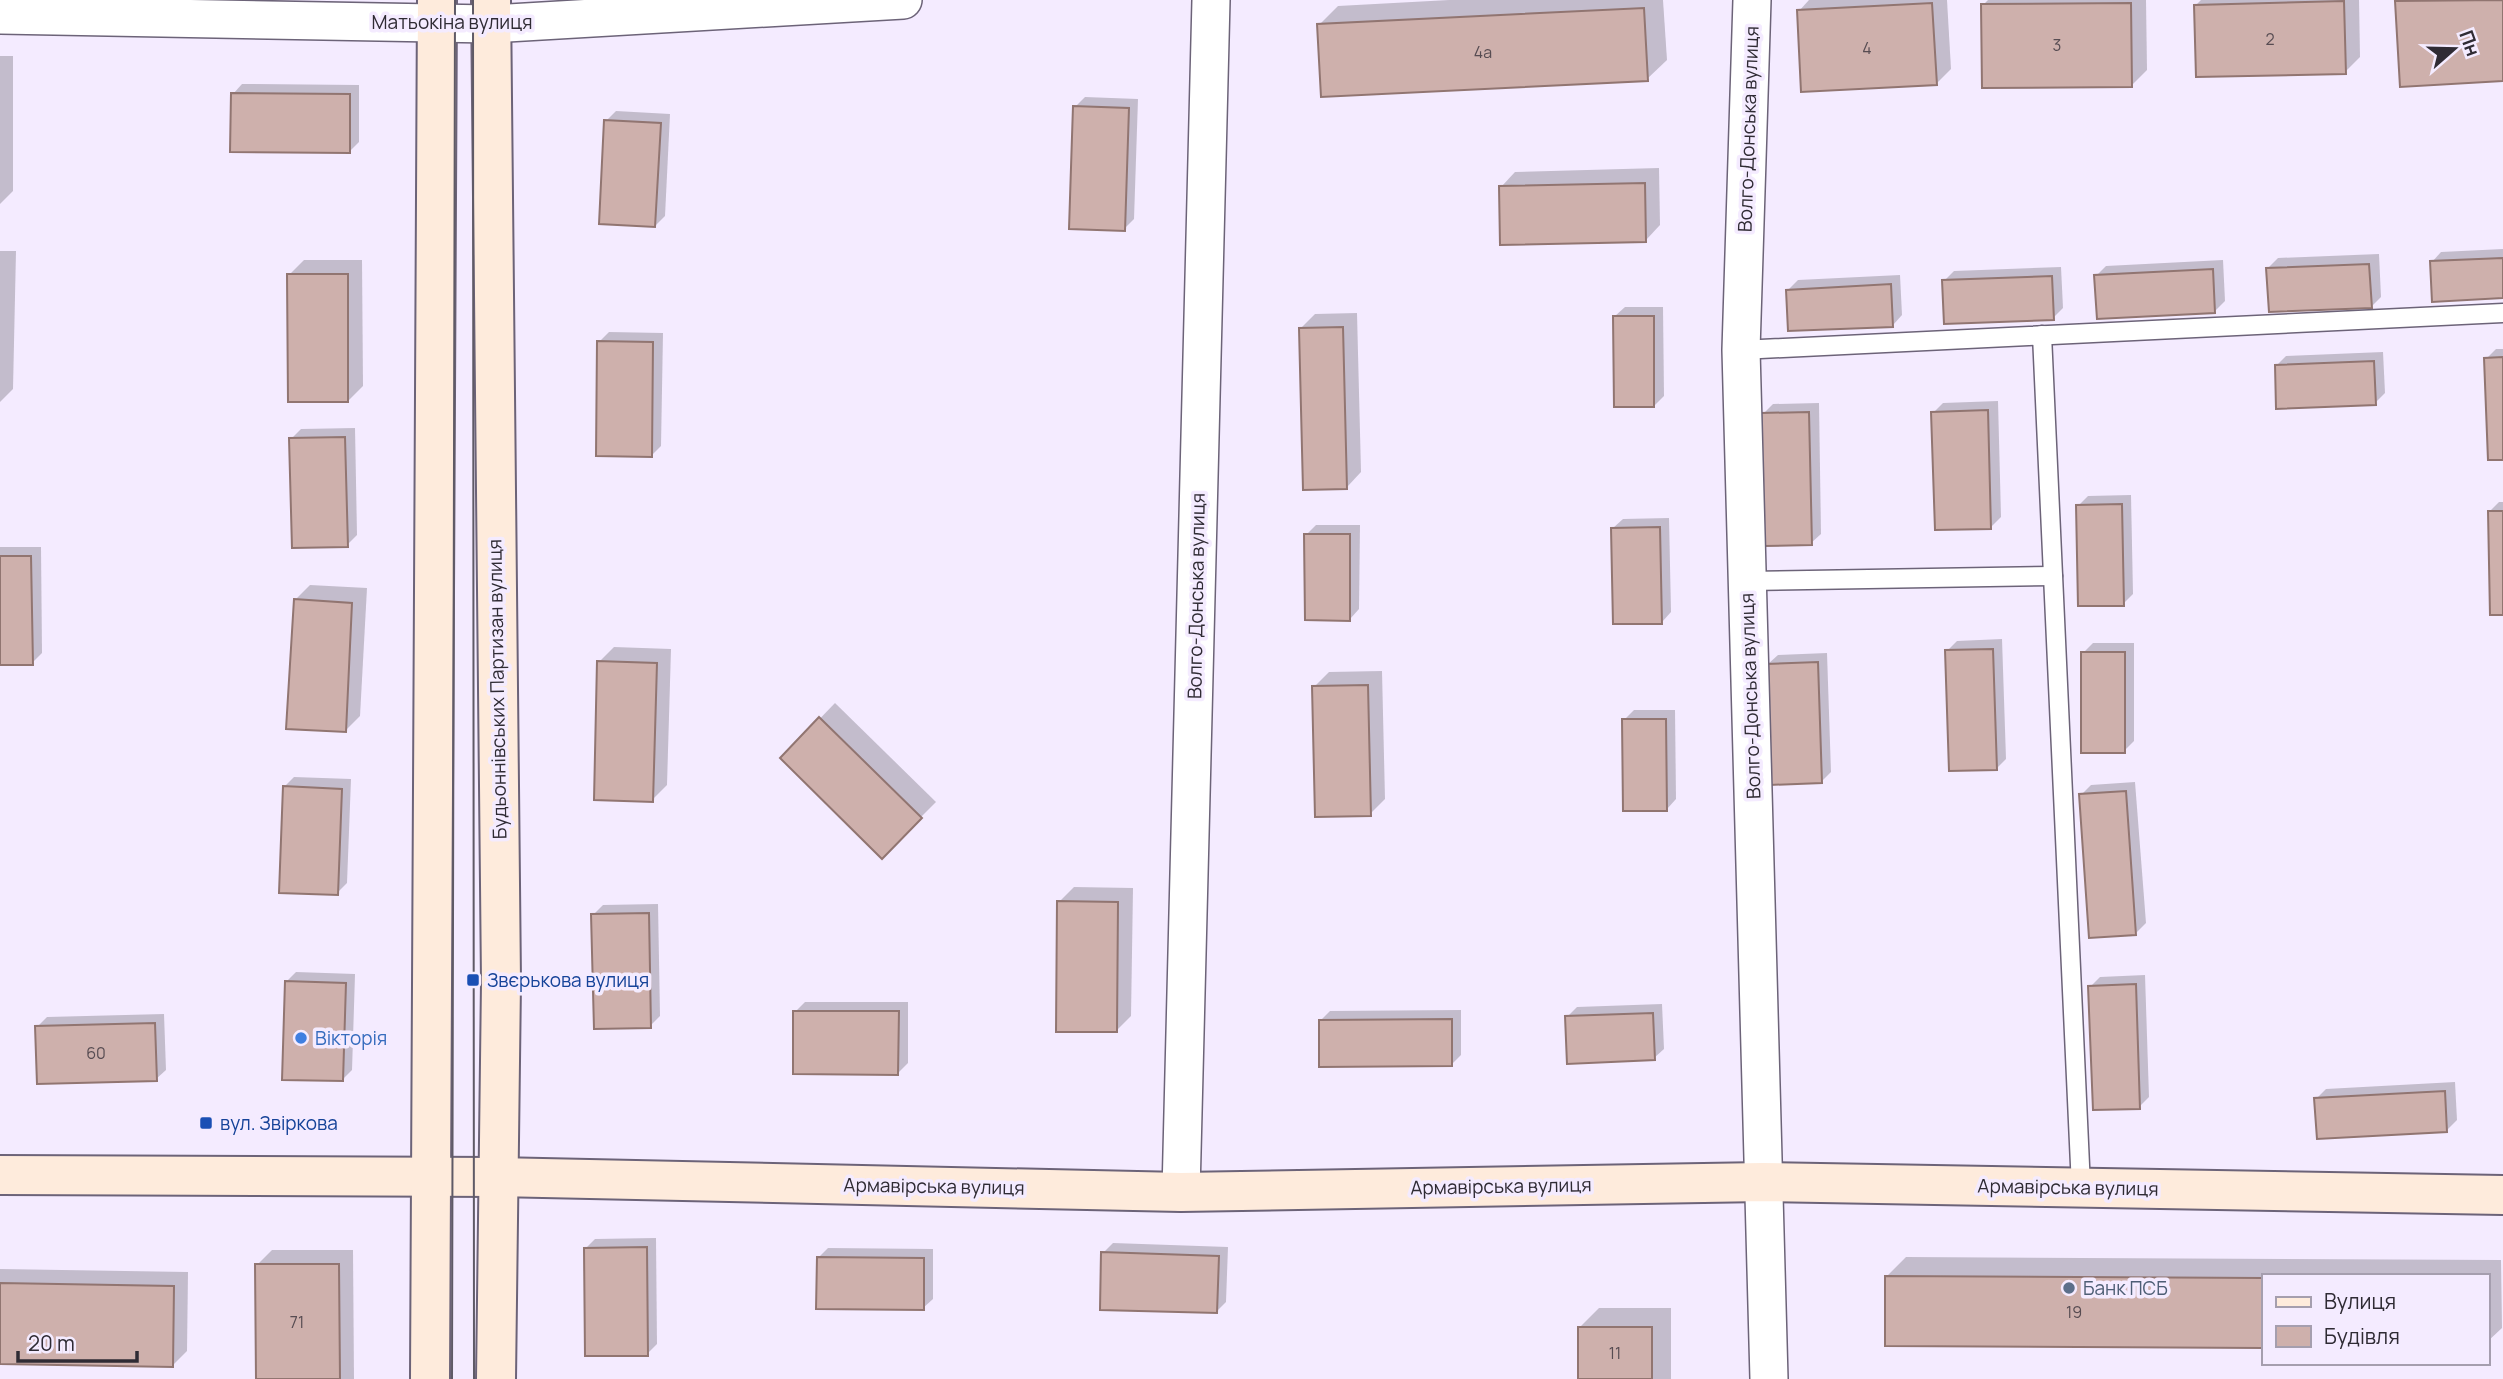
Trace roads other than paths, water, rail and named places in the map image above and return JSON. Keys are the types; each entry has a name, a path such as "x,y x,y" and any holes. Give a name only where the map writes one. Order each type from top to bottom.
{"main road":[{"path":"430,1379 437,12"},
{"name":"Будьоннівських Партизан вулиця","path":"490,12 500,955 496,1379"},
{"path":"0,1175 498,1177"},
{"name":"Армавірська вулиця","path":"498,1177 1181,1192 1763,1182 2503,1195"}],"street":[{"name":"Матьокіна вулиця","path":"0,15 490,12 903,0"},
{"name":"Волго-Донська вулиця","path":"1181,1192 1211,0"},
{"name":"Волго-Донська вулиця","path":"1752,0 1741,350 1769,1379"}],"lane":[{"path":"1741,350 2503,313"},
{"path":"2042,335 2081,1187"},
{"path":"1747,581 2053,576"}],"tram line":[{"path":"452,1379 455,0"},
{"path":"473,0 474,1379"}],"place":[{"name":"Звєрькова вулиця","path":"473,980"},
{"name":"Вікторія","path":"301,1038"},
{"name":"вул. Звіркова","path":"206,1123"},
{"name":"Банк ПСБ","path":"2069,1288"}]}
